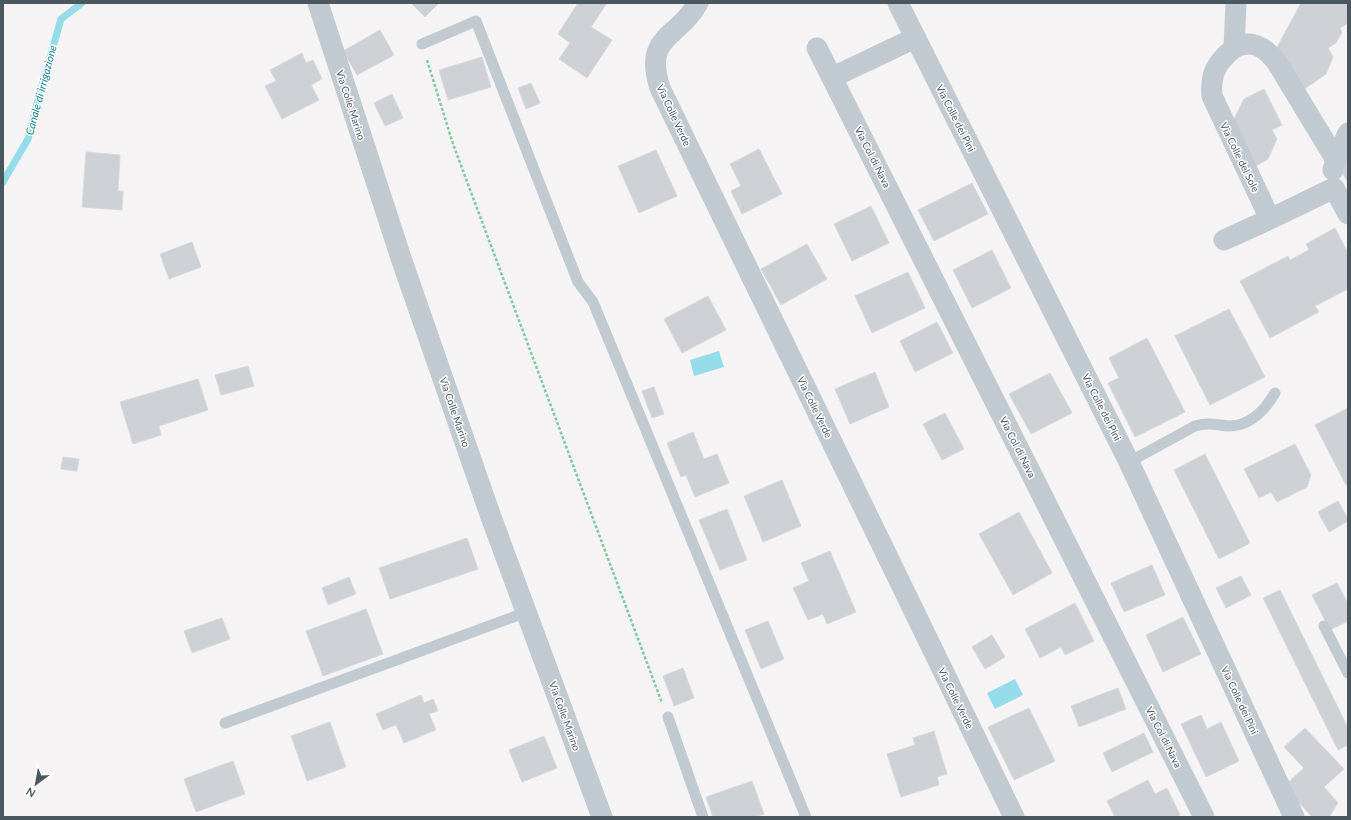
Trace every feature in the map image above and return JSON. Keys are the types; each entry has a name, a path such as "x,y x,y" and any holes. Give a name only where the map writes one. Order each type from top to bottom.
{"street":[{"name":"Via Colle Marino","path":"318,3 402,261 491,517 602,817"},
{"name":"Via Colle Verde","path":"698,3 688,17 666,36 659,46 656,69 660,88 1014,817"},
{"name":"Via Colle dei Pini","path":"898,3 1129,462 1294,817"},
{"path":"1236,3 1234,48 1243,44 1253,45 1259,46 1270,54 1276,61 1336,160"},
{"path":"833,77 915,38"},
{"name":"Via Col di Nava","path":"817,48 833,77 1204,817"},
{"name":"Via Colle del Sole","path":"1234,48 1221,60 1215,70 1212,96 1270,218"},
{"path":"1348,133 1336,160 1332,174 1334,188 1348,214"},
{"path":"1224,240 1334,188"}],"lane":[{"path":"422,44 476,21 578,282 593,302 806,817"},
{"path":"1129,462 1195,426 1206,423 1231,426 1247,421 1266,407 1275,393"},
{"path":"225,723 527,612"},
{"path":"1324,626 1348,673"},
{"path":"668,717 703,817"}],"path":[{"path":"422,44 453,144 668,717"}],"water":[{"path":"719,351 724,367 694,376 690,360"},
{"path":"1015,679 1023,695 995,709 987,693"}],"building":[{"path":"411,3 439,3 425,17"},
{"path":"578,3 607,3 591,27 612,40 587,78 559,59 570,43 558,34"},
{"path":"1301,3 1348,3 1348,23 1340,28 1342,32 1336,43 1328,48 1333,57 1326,74 1303,90 1275,51"},
{"path":"380,30 394,55 357,75 343,51"},
{"path":"302,53 306,63 313,60 322,79 311,85 319,100 282,119 265,86 276,81 270,70"},
{"path":"482,57 491,87 448,100 439,70"},
{"path":"531,83 540,103 526,109 518,88"},
{"path":"1264,89 1282,125 1272,130 1277,139 1268,159 1256,166 1232,123 1244,99"},
{"path":"392,94 403,118 385,126 374,103"},
{"path":"759,149 782,194 742,214 731,191 741,186 730,164"},
{"path":"656,150 677,196 639,213 618,166"},
{"path":"86,152 120,155 118,191 123,191 122,210 82,207"},
{"path":"1348,158 1348,183 1342,172"},
{"path":"972,183 988,214 934,241 918,210"},
{"path":"871,206 889,243 852,261 834,224"},
{"path":"1335,228 1348,253 1348,289 1315,306 1319,312 1270,338 1240,281 1288,256 1290,260 1309,250 1306,244"},
{"path":"192,242 201,267 169,279 160,254"},
{"path":"807,244 827,279 781,305 761,269"},
{"path":"992,250 1011,288 972,308 953,270"},
{"path":"908,272 925,308 872,333 855,296"},
{"path":"708,296 726,330 682,353 664,319"},
{"path":"1229,309 1265,377 1210,405 1175,336"},
{"path":"937,322 953,353 915,372 900,341"},
{"path":"1147,338 1185,412 1135,437 1108,383 1119,378 1109,358"},
{"path":"248,366 254,386 221,395 215,375"},
{"path":"875,372 889,407 850,424 835,389"},
{"path":"1050,373 1072,413 1031,434 1009,394"},
{"path":"198,379 208,410 159,426 161,435 133,444 120,402"},
{"path":"654,387 664,414 652,418 642,391"},
{"path":"1348,408 1348,484 1346,485 1315,425"},
{"path":"945,413 964,449 942,460 923,424"},
{"path":"693,432 704,459 717,454 729,483 695,497 686,475 681,477 667,443"},
{"path":"1295,444 1311,475 1307,487 1277,502 1271,492 1259,498 1244,469"},
{"path":"1205,454 1250,543 1219,559 1174,470"},
{"path":"63,457 79,459 77,471 61,469"},
{"path":"782,480 801,526 763,542 744,496"},
{"path":"1338,501 1348,521 1329,532 1318,512"},
{"path":"727,509 747,560 720,570 699,520"},
{"path":"1019,512 1052,573 1013,595 979,534"},
{"path":"467,538 478,569 390,599 379,568"},
{"path":"830,551 856,612 827,624 823,614 808,620 793,588 809,581 801,563"},
{"path":"1152,565 1165,595 1124,612 1111,583"},
{"path":"1241,576 1251,595 1226,608 1216,588"},
{"path":"349,577 356,594 328,605 322,588"},
{"path":"1337,583 1348,604 1348,621 1330,630 1312,595"},
{"path":"1280,590 1348,728 1348,745 1338,750 1263,598"},
{"path":"1075,603 1094,641 1065,655 1061,647 1040,658 1025,629"},
{"path":"366,609 383,654 323,676 306,631"},
{"path":"1183,617 1201,654 1163,672 1146,635"},
{"path":"222,618 230,639 192,653 184,631"},
{"path":"768,621 784,659 761,669 745,630"},
{"path":"992,635 1005,657 985,669 972,647"},
{"path":"683,668 694,698 674,706 663,676"},
{"path":"1118,688 1126,709 1079,727 1071,706"},
{"path":"421,695 424,703 433,699 438,711 429,714 436,730 404,743 396,725 383,730 376,714"},
{"path":"1029,708 1055,761 1014,780 988,727"},
{"path":"1201,715 1207,729 1221,722 1239,761 1206,777 1181,724"},
{"path":"330,722 346,767 307,781 291,736"},
{"path":"1305,728 1344,769 1324,787 1338,803 1329,817 1312,817 1284,786 1304,768 1284,747"},
{"path":"934,731 947,774 937,777 939,785 901,797 887,754 915,745 913,738"},
{"path":"1144,733 1153,752 1112,772 1103,753"},
{"path":"544,736 557,768 522,782 509,750"},
{"path":"233,761 245,794 196,812 184,779"},
{"path":"1148,780 1155,794 1167,788 1180,815 1177,817 1115,817 1107,801"},
{"path":"752,781 764,814 755,817 713,817 706,797"}],"waterway":[{"name":"Canale di irrigazione","path":"3,182 28,139 61,19 82,3"}]}
